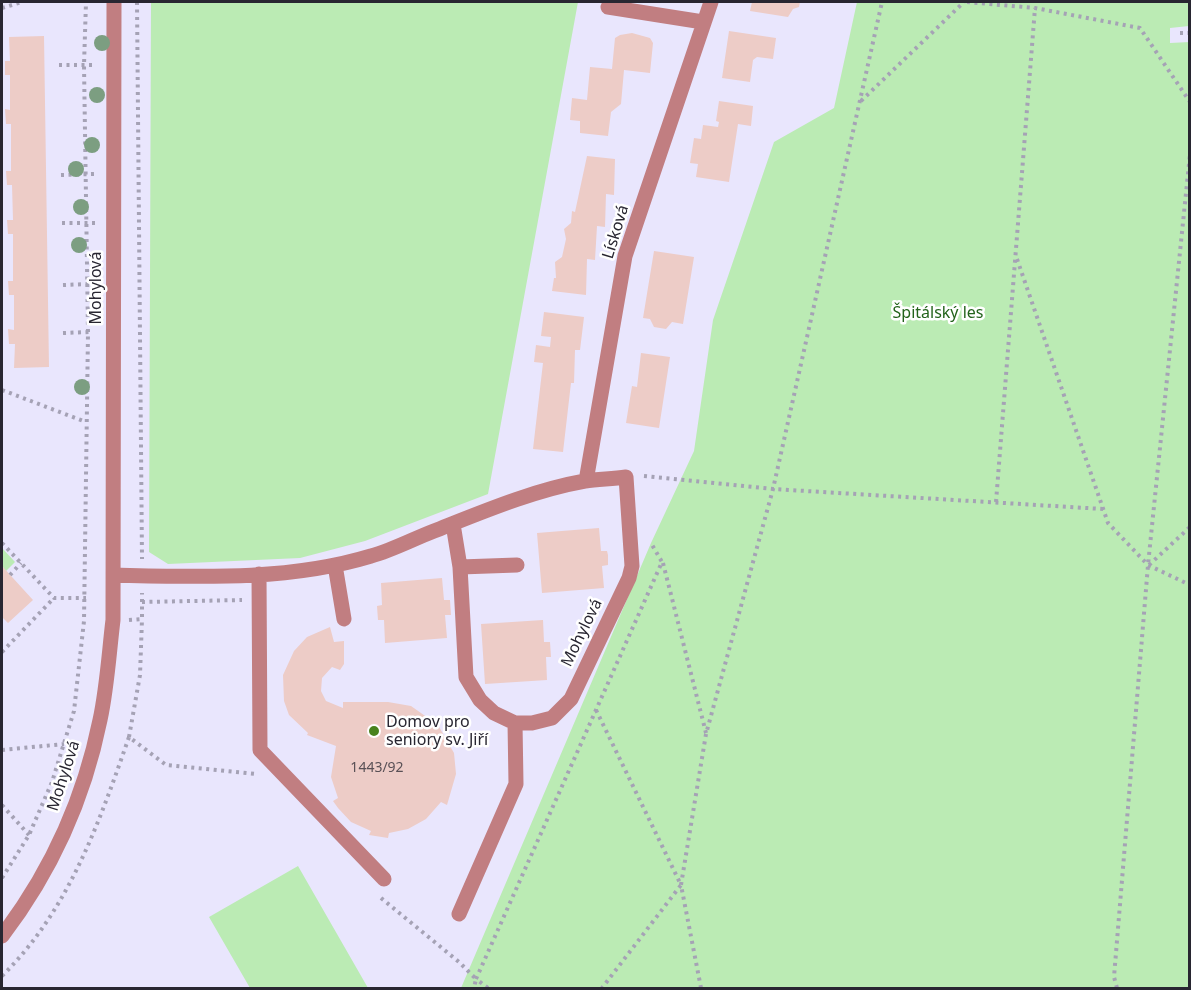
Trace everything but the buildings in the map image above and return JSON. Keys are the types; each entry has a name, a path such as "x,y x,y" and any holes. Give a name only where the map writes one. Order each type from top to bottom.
{"street":[{"name":"Mohylová","path":"2,936 50,862 85,776 100,720 113,620 114,2"},
{"name":"Lísková","path":"586,481 626,256 711,2"},
{"path":"608,7 704,22"},
{"name":"Mohylová","path":"515,723 532,723 552,718 571,699 629,578 632,566 626,477"},
{"path":"114,574 259,574 312,570 372,556 551,489 586,481 626,477"},
{"path":"453,524 460,567 466,677 487,706 515,723 516,784 459,914"},
{"path":"335,565 344,619"},
{"path":"460,567 518,565"},
{"path":"259,574 260,750 384,879"}],"path":[{"path":"2,8 22,2"},
{"path":"2,878 29,835 52,782 74,711 84,621 88,333 84,65 86,2"},
{"path":"2,976 16,962 63,894 94,836 129,737 140,675 142,575 137,2"},
{"path":"602,988 681,885 706,734 773,489 882,2"},
{"path":"861,102 966,2 1035,8 1140,28 1190,102"},
{"path":"996,502 1035,8"},
{"path":"1180,33 1190,33"},
{"path":"59,65 114,64"},
{"path":"1117,988 1114,977 1148,565 1190,154"},
{"path":"61,175 114,174"},
{"path":"62,223 114,223"},
{"path":"1016,256 1108,523 1148,565 1190,585"},
{"path":"63,285 114,284"},
{"path":"63,333 114,332"},
{"path":"2,390 86,422"},
{"path":"626,477 646,476 773,489 1102,509"},
{"path":"1148,565 1190,527"},
{"path":"2,543 54,598"},
{"path":"651,543 663,562 706,734"},
{"path":"474,988 476,979 663,562"},
{"path":"10,575 21,563"},
{"path":"2,651 54,598 86,598"},
{"path":"142,602 259,600"},
{"path":"84,621 142,620"},
{"path":"596,710 681,885 701,988"},
{"path":"129,737 166,765 267,775"},
{"path":"2,750 64,744"},
{"path":"2,805 29,835"},
{"path":"378,895 488,988"}],"green space":[{"path":"151,2 578,2 488,494 365,541 300,558 168,564 149,552"},
{"name":"Špitálský les","path":"857,2 1189,2 1189,26 1170,28 1170,43 1190,42 1189,988 461,988 651,543 694,451 713,320 774,142 834,108"},
{"path":"2,548 15,562 6,571 2,566"},
{"path":"298,866 368,988 250,988 209,917"}],"place":[{"name":"Domov pro seniory sv. Jiří","path":"374,731"}]}
